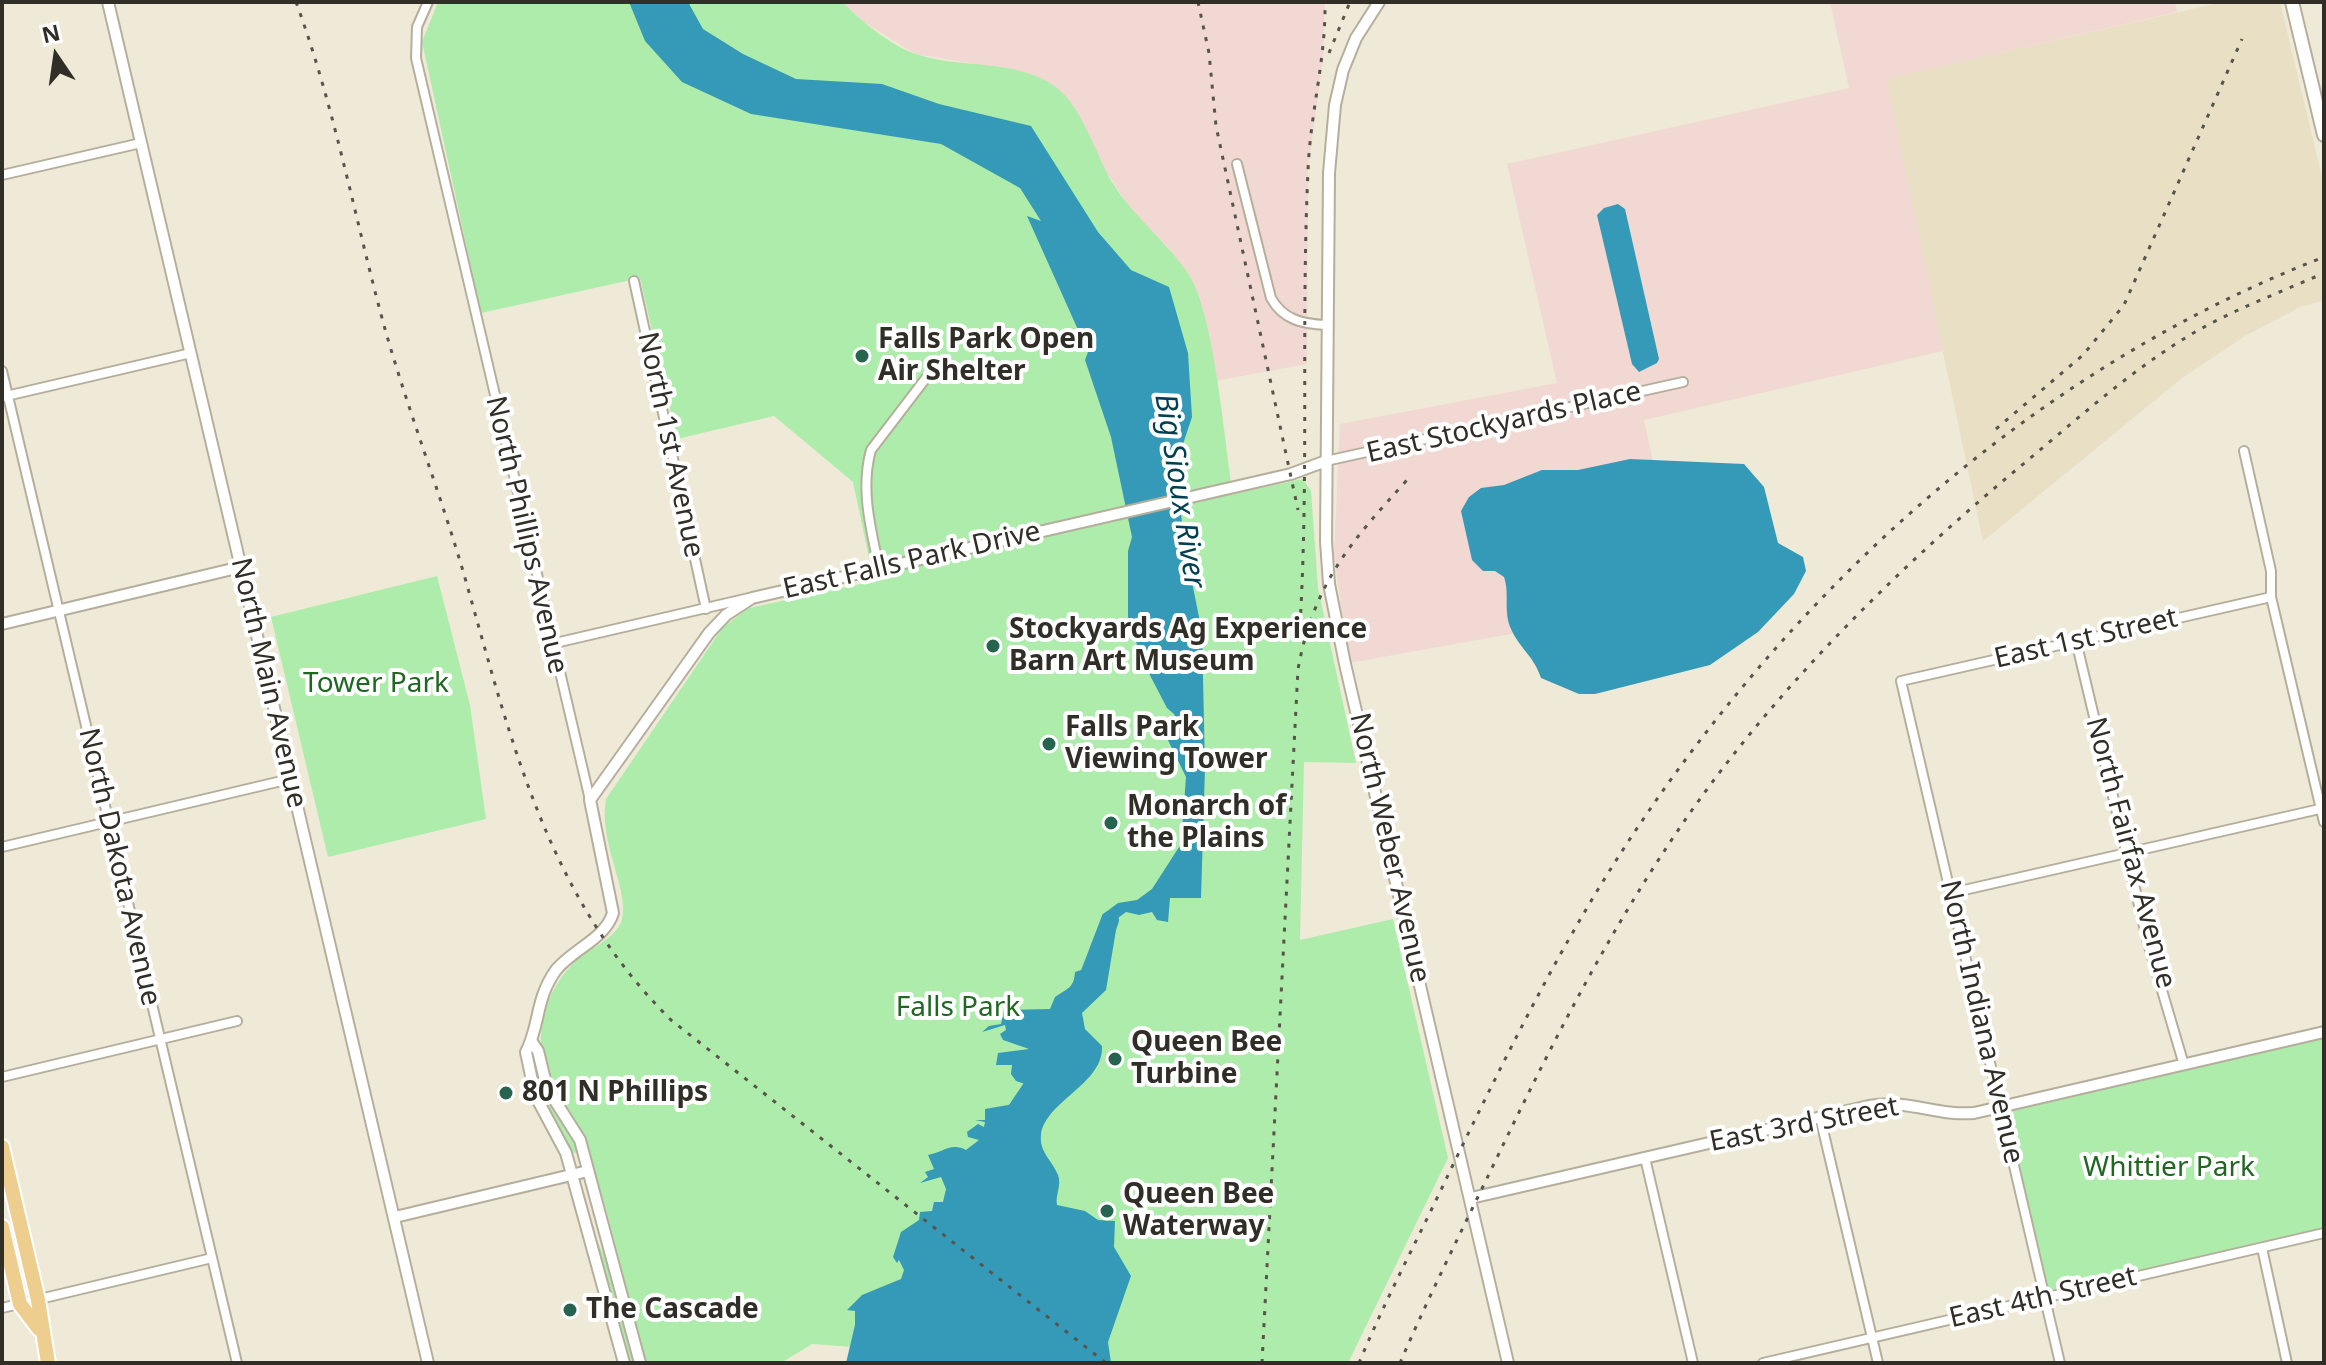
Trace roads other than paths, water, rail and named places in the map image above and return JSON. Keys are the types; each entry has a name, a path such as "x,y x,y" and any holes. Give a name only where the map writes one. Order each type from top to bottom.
{"main road":[{"path":"2292,2 2324,135"},
{"path":"2,1147 38,1300 39,1329 48,1363"},
{"path":"2,1227 20,1304 39,1329"}],"street":[{"name":"North Main Avenue","path":"108,2 428,1363"},
{"name":"North Phillips Avenue","path":"428,2 417,27 416,58 590,800 613,913 605,929 570,956 550,979 536,1010 532,1042 526,1052 533,1088 562,1142 624,1363"},
{"name":"North Weber Avenue","path":"1379,2 1351,49 1335,105 1327,206 1326,553 1335,620 1508,1363"},
{"path":"2,175 141,143"},
{"path":"1237,164 1259,264 1271,298 1282,314 1291,319 1326,325"},
{"name":"North 1st Avenue","path":"634,281 706,609"},
{"path":"5,396 191,353"},
{"name":"North Dakota Avenue","path":"2,371 5,396 59,610 237,1363"},
{"path":"879,568 868,516 868,460 871,450 926,378"},
{"name":"East Stockyards Place","path":"1326,461 1683,382"},
{"path":"2244,451 2271,571 2271,597 2324,822"},
{"name":"East Falls Park Drive","path":"590,800 709,633 726,615 752,598 1306,470 1326,461"},
{"path":"2,624 241,567"},
{"name":"East 1st Street","path":"1901,681 2271,597"},
{"path":"551,644 752,598"},
{"name":"North Fairfax Avenue","path":"2076,641 2126,854 2184,1065"},
{"name":"North Indiana Avenue","path":"1901,681 2060,1363"},
{"path":"2,847 290,779"},
{"path":"1951,893 2322,809"},
{"path":"2,1077 237,1021"},
{"name":"East 3rd Street","path":"1471,1198 1890,1102 1909,1103 1953,1114 2001,1107 2324,1032"},
{"name":"North Phillips Avenue","path":"532,1042 538,1051 547,1088 577,1134 640,1363"},
{"path":"1820,1117 1878,1363"},
{"path":"1645,1158 1693,1363"},
{"path":"395,1217 588,1171"},
{"name":"East 4th Street","path":"1763,1363 2324,1233"},
{"path":"2262,1248 2287,1363"},
{"path":"2,1308 212,1258"}],"water":[{"path":"629,2 688,2 703,29 743,54 796,79 882,84 939,104 1031,126 1098,232 1131,270 1169,287 1188,353 1192,417 1176,465 1184,542 1202,632 1205,768 1201,898 1170,898 1168,922 1157,920 1152,912 1139,915 1126,912 1118,918 1106,990 1082,1013 1085,1029 1102,1046 1100,1059 1085,1082 1052,1112 1041,1135 1044,1151 1059,1179 1057,1205 1085,1211 1098,1220 1115,1221 1114,1247 1131,1276 1108,1342 1111,1363 846,1363 855,1325 855,1311 847,1310 862,1295 901,1279 904,1270 899,1260 897,1263 893,1257 901,1232 919,1220 920,1212 932,1211 934,1202 943,1202 946,1189 941,1177 920,1183 928,1177 925,1172 934,1169 928,1155 951,1148 966,1150 979,1140 968,1137 967,1132 978,1124 984,1127 985,1122 975,1120 985,1120 985,1109 1031,1101 1028,1085 1016,1081 1011,1074 1012,1065 996,1065 998,1053 1029,1049 1003,1040 1000,1034 1006,1030 1005,1025 982,1032 989,1026 1001,1024 1004,1010 1050,1009 1055,997 1072,985 1075,972 1097,965 1107,923 1102,915 1118,903 1137,900 1152,889 1181,844 1186,777 1164,732 1175,715 1167,708 1142,660 1128,617 1128,551 1132,537 1111,437 1085,360 1088,352 1027,216 1041,221 1020,188 941,144 751,114 682,82 645,41"},
{"path":"1618,204 1625,209 1659,359 1639,372 1632,364 1597,215 1604,208"},
{"path":"1630,459 1744,464 1764,487 1778,543 1803,557 1806,571 1794,594 1758,632 1710,665 1595,694 1579,694 1541,678 1511,629 1504,577 1495,571 1483,571 1472,560 1461,511 1469,497 1481,488 1504,485 1542,470 1578,470"}],"waterway":[{"name":"Big Sioux River","path":"1082,993 1110,920"},
{"name":"Big Sioux River","path":"1009,1121 1044,1069"}],"railway":[{"path":"296,2 333,123 385,329 454,541 516,752 562,866 592,920 628,972 671,1020 1106,1363"},
{"path":"1198,2 1209,53 1216,126 1298,510"},
{"path":"1300,625 1308,171 1325,2"},
{"path":"1329,53 1350,2"},
{"path":"1996,429 2083,355 2124,305 2242,39"},
{"path":"1359,1363 1488,1094 1567,943 1610,870 1677,771 1751,677 1832,588 1919,506 2012,431 2110,363 2215,305 2324,257"},
{"path":"1400,1363 1536,1077 1609,941 1692,810 1764,717 1843,630 1927,547 2122,382 2206,326 2324,273"},
{"path":"1262,1363 1298,669 1305,639 1324,588 1368,524 1407,480"}],"place":[{"name":"Falls Park Open Air Shelter","path":"862,356"},
{"name":"Stockyards Ag Experience Barn Art Museum","path":"993,646"},
{"name":"Falls Park Viewing Tower","path":"1049,744"},
{"name":"Monarch of the Plains","path":"1111,823"},
{"name":"Queen Bee Turbine","path":"1115,1059"},
{"name":"801 N Phillips","path":"506,1093"},
{"name":"Queen Bee Waterway","path":"1107,1211"},
{"name":"The Cascade","path":"570,1310"}],"park label":[{"name":"Tower Park","path":"376,684"},
{"name":"Falls Park","path":"958,1008"},
{"name":"Whittier Park","path":"2169,1168"}]}
